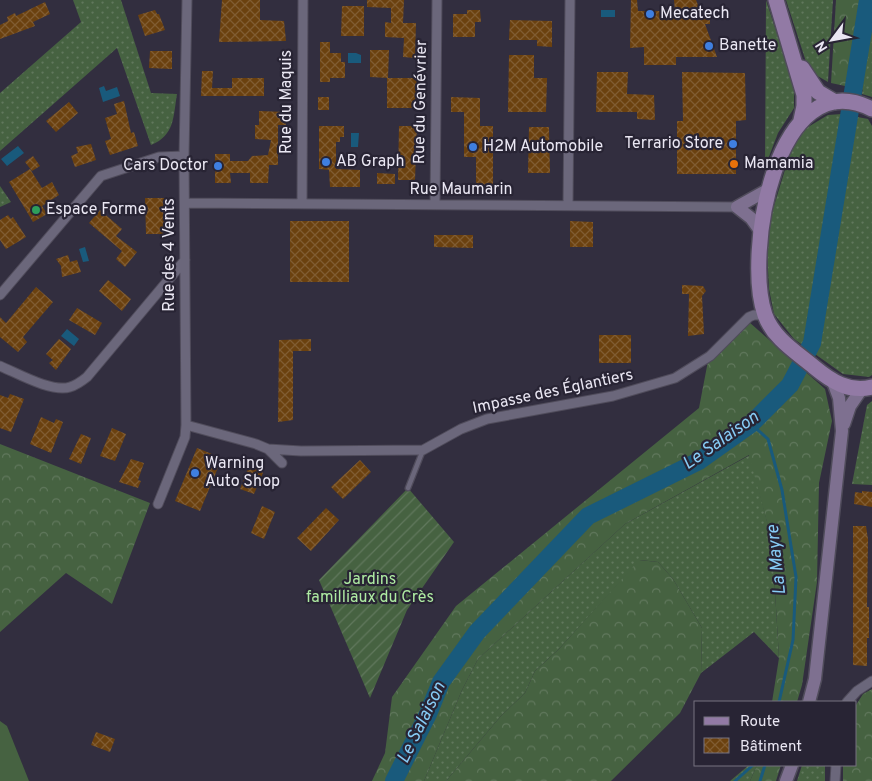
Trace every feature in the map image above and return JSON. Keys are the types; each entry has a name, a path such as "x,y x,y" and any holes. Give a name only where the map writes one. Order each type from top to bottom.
{"main road":[{"path":"776,0 804,95 801,120"},
{"path":"792,49 808,80 818,92 838,102 871,109"},
{"path":"809,701 818,653 842,431 839,398 830,379 774,330 765,315 760,270 761,232 769,189 786,142 801,120 812,112 838,102"},
{"path":"761,232 751,218 737,207 769,189"},
{"path":"830,379 866,388 850,406 842,431"},
{"path":"786,781 792,766"}],"street":[{"name":"Rue des 4 Vents","path":"158,504 185,437 186,426 184,156 187,0"},
{"name":"Rue du Maquis","path":"302,204 303,0"},
{"name":"Rue du Genévrier","path":"435,204 437,0"},
{"path":"568,205 570,0"},
{"path":"0,295 101,176 159,157 184,156"},
{"name":"Rue Maumarin","path":"185,203 737,207"},
{"path":"0,366 43,384 69,388 86,376 185,260"},
{"name":"Impasse des Églantiers","path":"186,426 268,449 423,450 461,429 487,418 613,396 675,378 710,356 749,317 765,315"},
{"name":"Impasse des Églantiers","path":"268,449 282,463"},
{"path":"848,701 856,691 872,681"},
{"path":"835,781 836,766"}],"lane":[{"path":"408,488 423,450"}],"green space":[{"path":"73,0 121,0 151,93 177,94 169,131 159,141 151,145 117,48 0,151 0,93 81,22"},
{"path":"766,0 794,86 794,108 778,133 765,167"},
{"path":"786,0 833,0 828,82 809,71"},
{"path":"836,0 872,0 872,27 864,90 831,83"},
{"path":"872,23 872,97 862,94"},
{"path":"842,114 868,119 872,126 872,375 869,377 843,374 794,339 774,314 769,289 767,251 770,219 791,150 803,130 828,115"},
{"path":"0,186 11,202 0,207"},
{"path":"749,322 825,389 832,421 819,483 817,582 802,685 797,701 772,701 779,658 772,541 749,455 625,524 478,659 462,690 424,781 372,781 385,753 392,697 456,606 699,408 708,361"},
{"path":"872,401 872,485 852,484 867,405"},
{"path":"0,444 150,503 112,604 66,573 0,632"},
{"path":"750,455 772,541 779,658 754,632 701,673 702,628 673,579 658,562 640,560 559,649 535,671 525,693 501,716 446,781 424,781 462,690 478,659 625,524"},
{"name":"Jardins familliaux du Crès","path":"408,488 454,542 407,610 370,698 319,580"},
{"path":"639,560 658,562 673,579 702,628 701,673 680,713 611,781 446,781 501,716 525,693 535,671 559,649"},
{"path":"872,689 872,781 843,781 843,766 857,766 857,703 863,694"},
{"path":"0,721 7,726 29,781 0,781"},
{"path":"748,766 757,766 750,781 730,781"},
{"path":"757,766 781,766 776,781 750,781"},
{"path":"802,766 825,766 825,781 797,781"}],"water":[{"path":"601,10 615,10 615,17 601,17"},
{"path":"348,53 361,55 361,63 348,63"},
{"path":"104,86 106,91 117,87 120,96 103,102 99,88"},
{"path":"351,133 359,133 358,147 351,147"},
{"path":"18,146 24,153 7,166 1,159"},
{"path":"85,247 89,261 83,262 79,249"},
{"path":"67,329 79,339 74,346 61,336"}],"building":[{"path":"222,0 260,0 260,20 284,21 286,41 219,42"},
{"path":"367,0 404,0 403,23 416,23 415,58 403,57 404,38 385,37 385,22 391,23 391,8 367,7"},
{"path":"631,0 637,0 638,11 675,11 674,0 696,0 700,10 710,10 710,24 705,24 717,57 676,57 676,65 644,65 644,47 630,48"},
{"path":"45,2 50,14 33,22 35,26 0,39 0,25 8,21 7,17 15,13 16,16"},
{"path":"342,6 364,6 364,36 341,36"},
{"path":"155,10 159,14 165,30 145,36 138,15"},
{"path":"467,10 480,10 481,22 475,22 475,37 453,37 453,14 467,14"},
{"path":"510,20 552,21 552,47 537,46 537,40 509,40"},
{"path":"320,42 330,42 330,53 341,53 341,62 345,62 345,78 330,78 330,82 320,82"},
{"path":"370,50 389,50 388,78 370,77"},
{"path":"150,51 172,51 172,69 149,68"},
{"path":"509,55 534,55 534,78 547,78 546,112 508,112"},
{"path":"202,71 213,71 212,88 232,88 232,78 264,78 264,96 201,96"},
{"path":"597,72 628,72 627,94 654,95 655,120 637,119 637,112 596,112"},
{"path":"682,72 745,73 746,120 736,121 736,174 677,174 677,121 683,121"},
{"path":"387,78 418,78 417,108 387,108"},
{"path":"318,97 329,97 329,110 318,110"},
{"path":"451,97 480,98 480,126 493,126 493,192 476,189 476,157 464,157 464,112 451,112"},
{"path":"124,101 131,133 134,132 138,146 110,155 105,141 111,139 105,118 117,114 114,104"},
{"path":"69,102 78,113 56,132 46,121"},
{"path":"259,111 286,112 286,125 278,125 278,165 269,165 268,183 250,183 250,173 230,173 231,183 215,183 215,154 230,154 230,161 248,161 252,156 268,155 271,140 255,139 255,125 259,125"},
{"path":"319,126 344,126 344,137 340,137 340,142 336,142 336,169 360,170 360,187 330,187 329,170 319,169"},
{"path":"399,126 417,126 415,180 398,180"},
{"path":"529,127 549,127 550,173 528,173"},
{"path":"91,144 96,160 75,167 71,156 78,153 76,147"},
{"path":"33,156 40,166 32,171 25,162"},
{"path":"30,169 42,188 52,182 59,195 42,206 47,214 33,222 9,182"},
{"path":"377,173 395,174 395,184 377,184"},
{"path":"145,198 168,198 168,234 146,234"},
{"path":"100,210 122,229 116,236 137,252 125,267 116,259 122,251 89,223"},
{"path":"8,215 11,219 13,217 26,237 6,249 0,240 0,220"},
{"path":"290,221 349,221 349,282 290,282"},
{"path":"570,221 593,222 593,247 570,247"},
{"path":"434,235 473,235 473,248 434,247"},
{"path":"68,255 70,262 77,260 81,272 62,277 61,266 56,259"},
{"path":"108,280 131,299 122,311 99,291"},
{"path":"682,285 703,286 706,291 702,296 704,334 688,336 689,294 682,294"},
{"path":"36,287 53,302 23,337 27,342 18,352 0,337 0,317 6,323"},
{"path":"77,308 102,323 95,335 69,320"},
{"path":"599,335 631,335 631,363 599,363"},
{"path":"59,339 71,349 56,370 49,363 53,360 46,354"},
{"path":"311,339 311,351 293,351 293,420 278,422 279,340"},
{"path":"10,394 24,399 11,432 0,428 0,395 8,398"},
{"path":"41,417 54,423 56,419 63,422 51,453 30,444"},
{"path":"112,428 126,434 115,461 100,456"},
{"path":"81,434 91,438 81,464 69,459"},
{"path":"197,448 222,458 200,511 175,501"},
{"path":"252,458 257,460 263,473 254,494 240,489"},
{"path":"131,459 144,463 138,480 141,481 138,488 119,482"},
{"path":"360,460 371,472 343,499 331,487"},
{"path":"862,491 872,492 872,507 854,504 855,492 862,493"},
{"path":"262,506 275,512 264,539 251,533"},
{"path":"326,508 339,520 311,551 297,538"},
{"path":"853,526 866,526 868,539 867,607 869,607 869,638 867,638 867,666 853,665"},
{"path":"96,732 115,739 110,752 91,745"}],"waterway":[{"name":"Le Salaison","path":"394,781 428,714 441,682 477,632 588,516 699,461 751,424 790,385 812,343 868,0"},
{"name":"La Mayre","path":"751,424 768,439 782,490 796,577 793,640 779,701"},
{"path":"735,781 752,766"},
{"name":"La Mayre","path":"760,781 765,766"}],"place":[{"name":"Mecatech","path":"650,14"},
{"name":"Banette","path":"709,46"},
{"name":"Terrario Store","path":"733,144"},
{"name":"H2M Automobile","path":"473,147"},
{"name":"AB Graph","path":"326,162"},
{"name":"Mamamia","path":"734,164"},
{"name":"Cars Doctor","path":"218,166"},
{"name":"Espace Forme","path":"36,210"},
{"name":"Warning Auto Shop","path":"195,473"}]}
